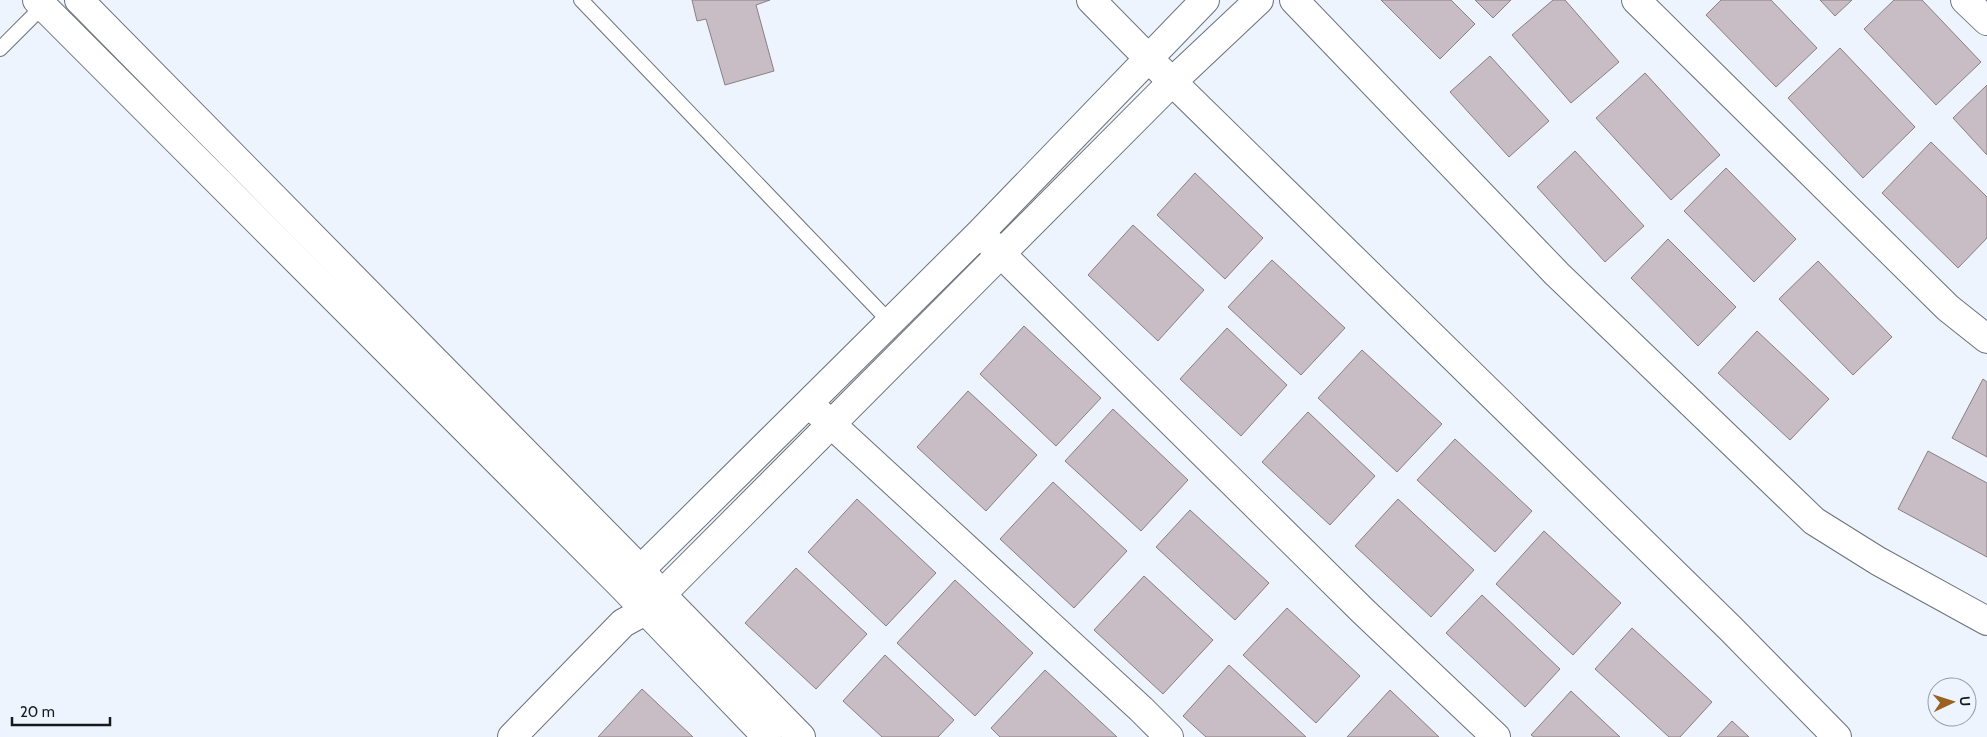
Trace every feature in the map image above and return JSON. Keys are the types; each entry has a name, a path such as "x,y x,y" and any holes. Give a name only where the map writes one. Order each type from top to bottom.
{"street":[{"path":"78,0 632,579 643,609 766,737"},
{"path":"1091,0 1731,629 1837,737"},
{"path":"632,579 980,233 1206,0"},
{"path":"512,737 830,424 1173,81 1259,0"},
{"path":"1294,0 1557,274 1814,520 1878,561 1987,622"},
{"path":"1636,0 1948,308 1987,339"},
{"path":"1964,0 1987,21"},
{"path":"43,5 632,579 643,609 801,737"},
{"path":"980,233 1364,612 1496,737"},
{"path":"808,402 1169,737"}],"lane":[{"path":"581,0 890,322"},
{"path":"0,49 43,5"}],"building":[{"path":"692,0 770,0 756,5 774,71 725,85 706,19 697,21"},
{"path":"1381,0 1451,0 1475,24 1440,59"},
{"path":"1475,0 1511,0 1493,18"},
{"path":"1553,0 1565,0 1619,62 1571,103 1512,35"},
{"path":"1721,0 1771,0 1817,48 1776,87 1706,15"},
{"path":"1820,0 1852,0 1835,16"},
{"path":"1894,0 1922,0 1981,62 1936,105 1864,29"},
{"path":"1840,48 1915,127 1863,178 1788,98"},
{"path":"1490,56 1549,121 1509,157 1450,92"},
{"path":"1645,73 1720,155 1671,200 1596,118"},
{"path":"1987,85 1987,155 1953,118"},
{"path":"1931,142 1987,197 1987,238 1958,268 1882,193"},
{"path":"1575,151 1644,226 1605,262 1537,187"},
{"path":"1726,168 1796,239 1754,282 1684,211"},
{"path":"1195,173 1263,238 1225,279 1157,215"},
{"path":"1133,225 1204,290 1158,341 1088,275"},
{"path":"1668,239 1736,307 1698,346 1631,278"},
{"path":"1272,260 1345,328 1301,375 1228,307"},
{"path":"1818,261 1892,337 1853,375 1779,299"},
{"path":"1024,326 1101,398 1056,446 980,374"},
{"path":"1227,328 1287,385 1241,436 1180,379"},
{"path":"1757,331 1829,399 1790,440 1718,373"},
{"path":"1362,350 1442,424 1397,472 1318,398"},
{"path":"1983,379 1987,382 1987,457 1952,438"},
{"path":"968,391 1037,455 986,511 917,447"},
{"path":"1113,409 1188,480 1141,531 1065,461"},
{"path":"1308,412 1375,476 1330,525 1262,462"},
{"path":"1455,439 1532,511 1495,552 1417,480"},
{"path":"1928,451 1987,483 1987,557 1898,509"},
{"path":"1053,482 1127,551 1074,608 1000,539"},
{"path":"857,499 936,573 886,626 808,552"},
{"path":"1398,499 1474,570 1431,617 1355,546"},
{"path":"1190,510 1269,583 1235,620 1156,547"},
{"path":"1544,531 1621,603 1573,655 1496,584"},
{"path":"796,568 867,634 816,689 745,623"},
{"path":"1144,576 1213,640 1163,694 1094,630"},
{"path":"955,580 1033,653 975,716 897,643"},
{"path":"1482,595 1560,669 1525,707 1446,633"},
{"path":"1287,608 1360,676 1316,723 1243,655"},
{"path":"1632,628 1712,702 1680,737 1669,737 1595,669"},
{"path":"885,655 954,720 938,737 882,737 843,701"},
{"path":"1229,665 1306,737 1206,737 1183,716"},
{"path":"1045,670 1117,737 1000,737 991,728"},
{"path":"642,689 693,737 598,737"},
{"path":"1390,690 1439,737 1347,737"},
{"path":"1571,691 1620,737 1534,737 1531,735"},
{"path":"1732,721 1749,737 1717,737"}]}
